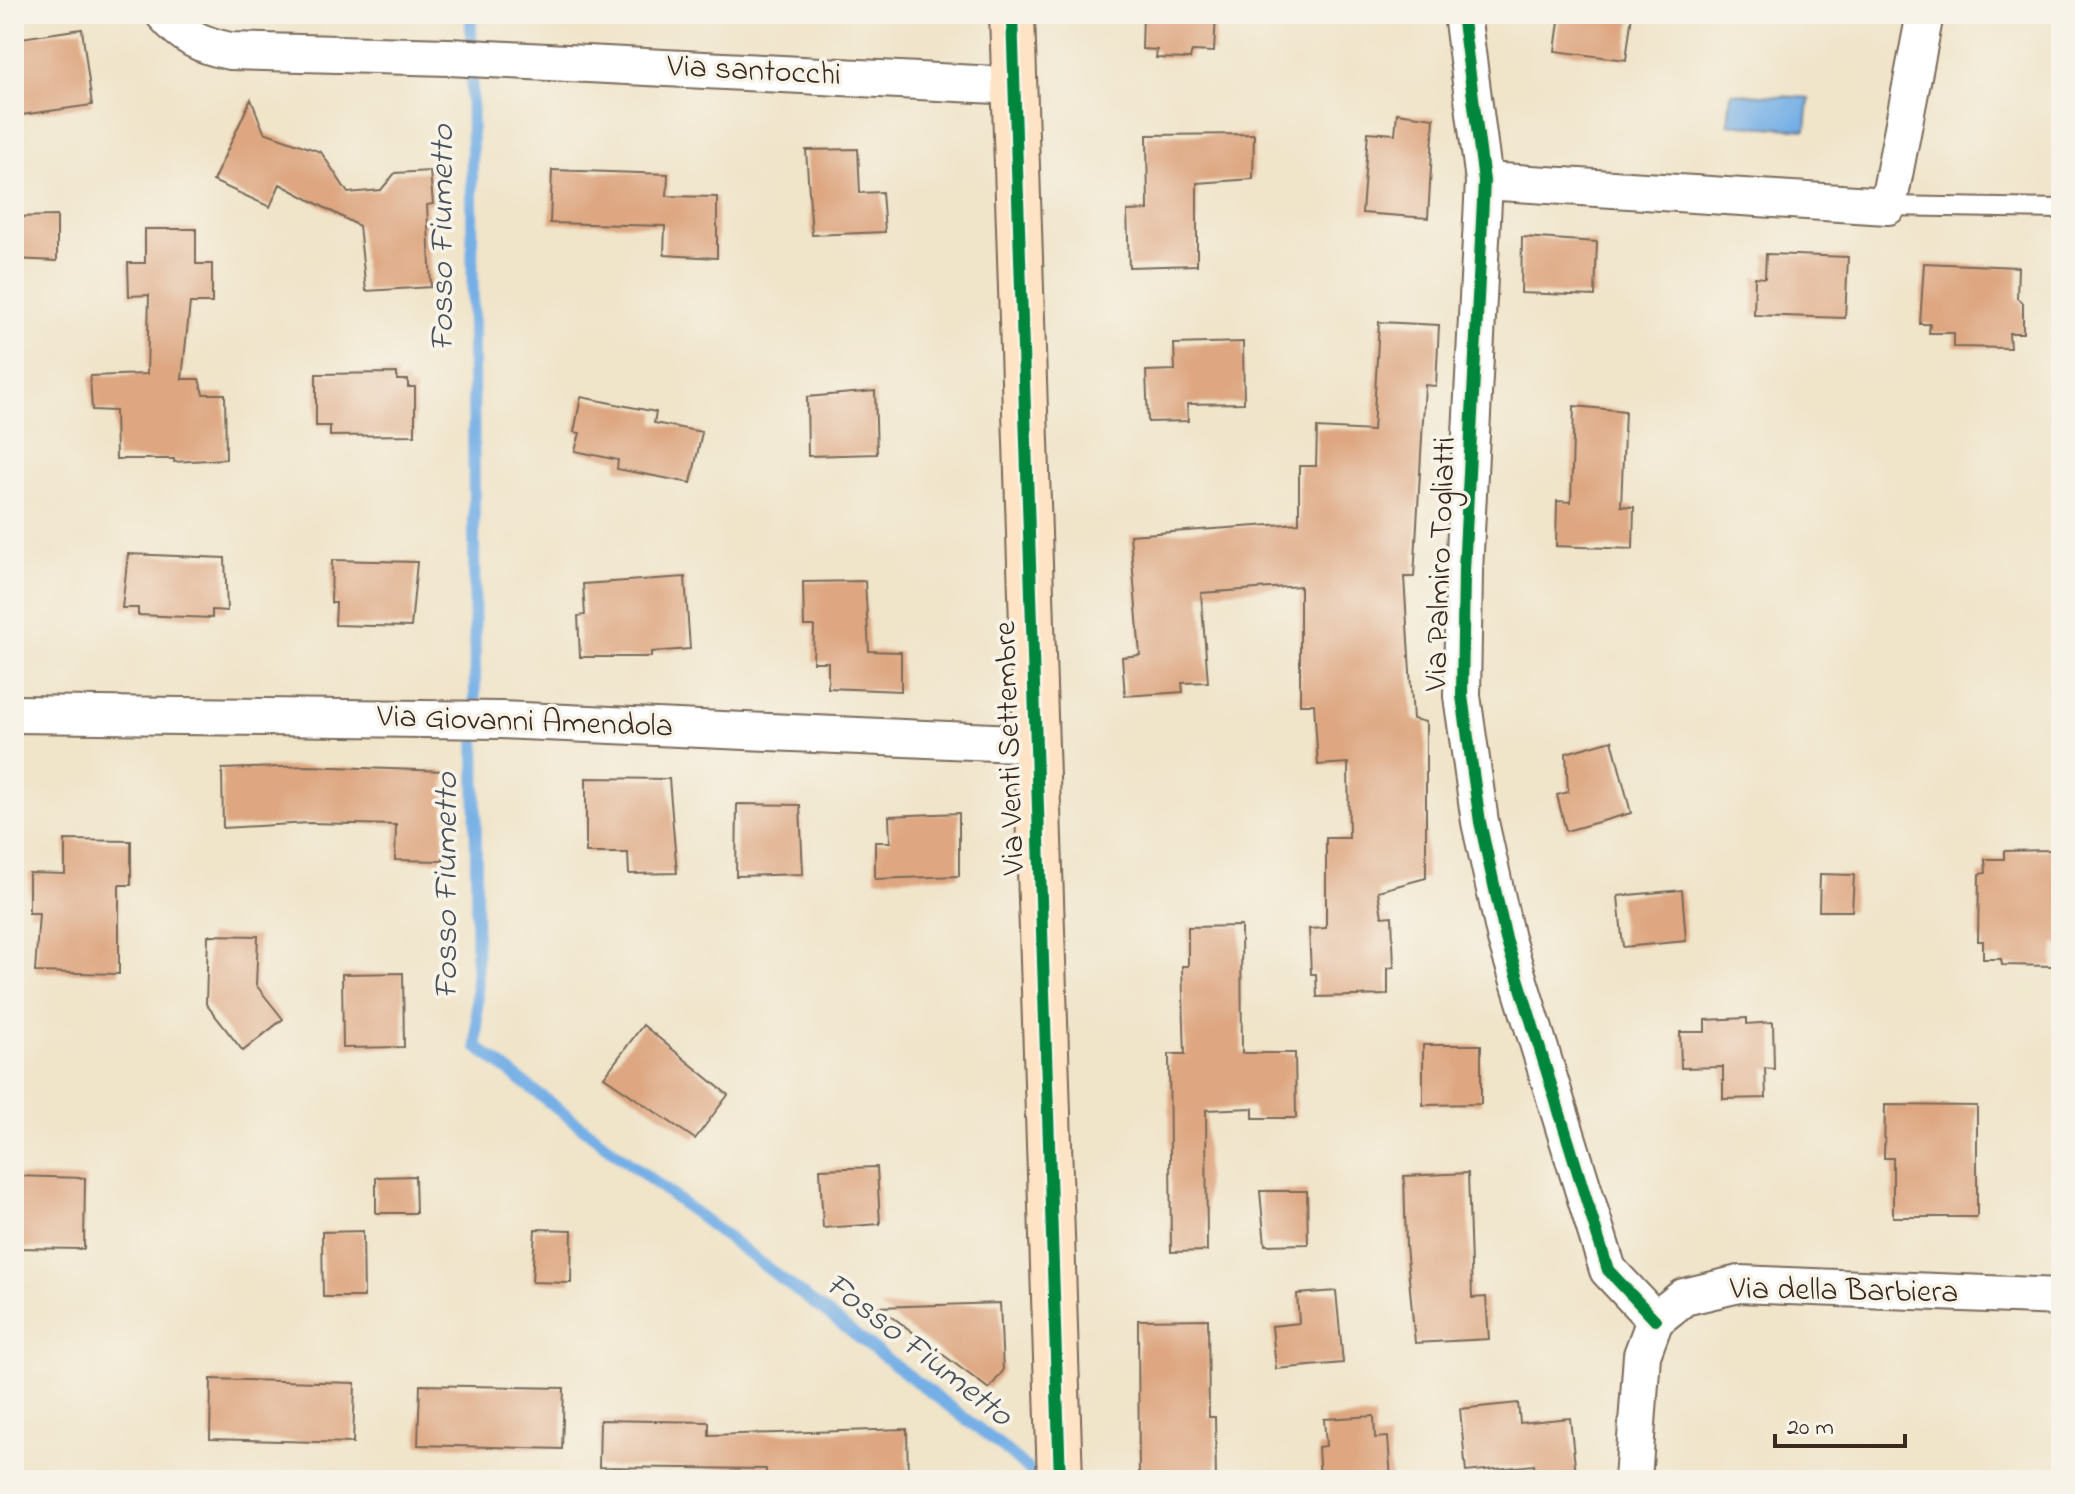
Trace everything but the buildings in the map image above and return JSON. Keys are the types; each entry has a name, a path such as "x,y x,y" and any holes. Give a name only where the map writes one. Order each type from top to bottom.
{"street":[{"name":"Via santocchi","path":"164,14 180,32 200,45 230,51 449,57 1016,86"},
{"name":"Via Venti Settembre","path":"1012,14 1060,1474"},
{"name":"Via Palmiro Togliatti","path":"1462,14 1484,181 1464,571 1462,696 1480,822 1506,939 1608,1270 1655,1320"},
{"path":"1484,181 1888,206 1925,14"},
{"name":"Via Giovanni Amendola","path":"14,714 500,720 1036,744"},
{"name":"Via della Barbiera","path":"1655,1320 1684,1297 1739,1284 2061,1297"},
{"path":"1633,1480 1642,1355 1655,1320"}],"lane":[{"path":"1888,206 2061,209"}],"water":[{"path":"1731,93 1809,98 1806,130 1728,124"}],"waterway":[{"name":"Fosso Fiumetto","path":"471,14 477,1047 1000,1445 1040,1480"}],"cycle path":[{"path":"1012,14 1060,1480"},
{"path":"1462,14 1484,181 1464,571 1462,696 1480,822 1506,939 1608,1270 1655,1320"}]}
